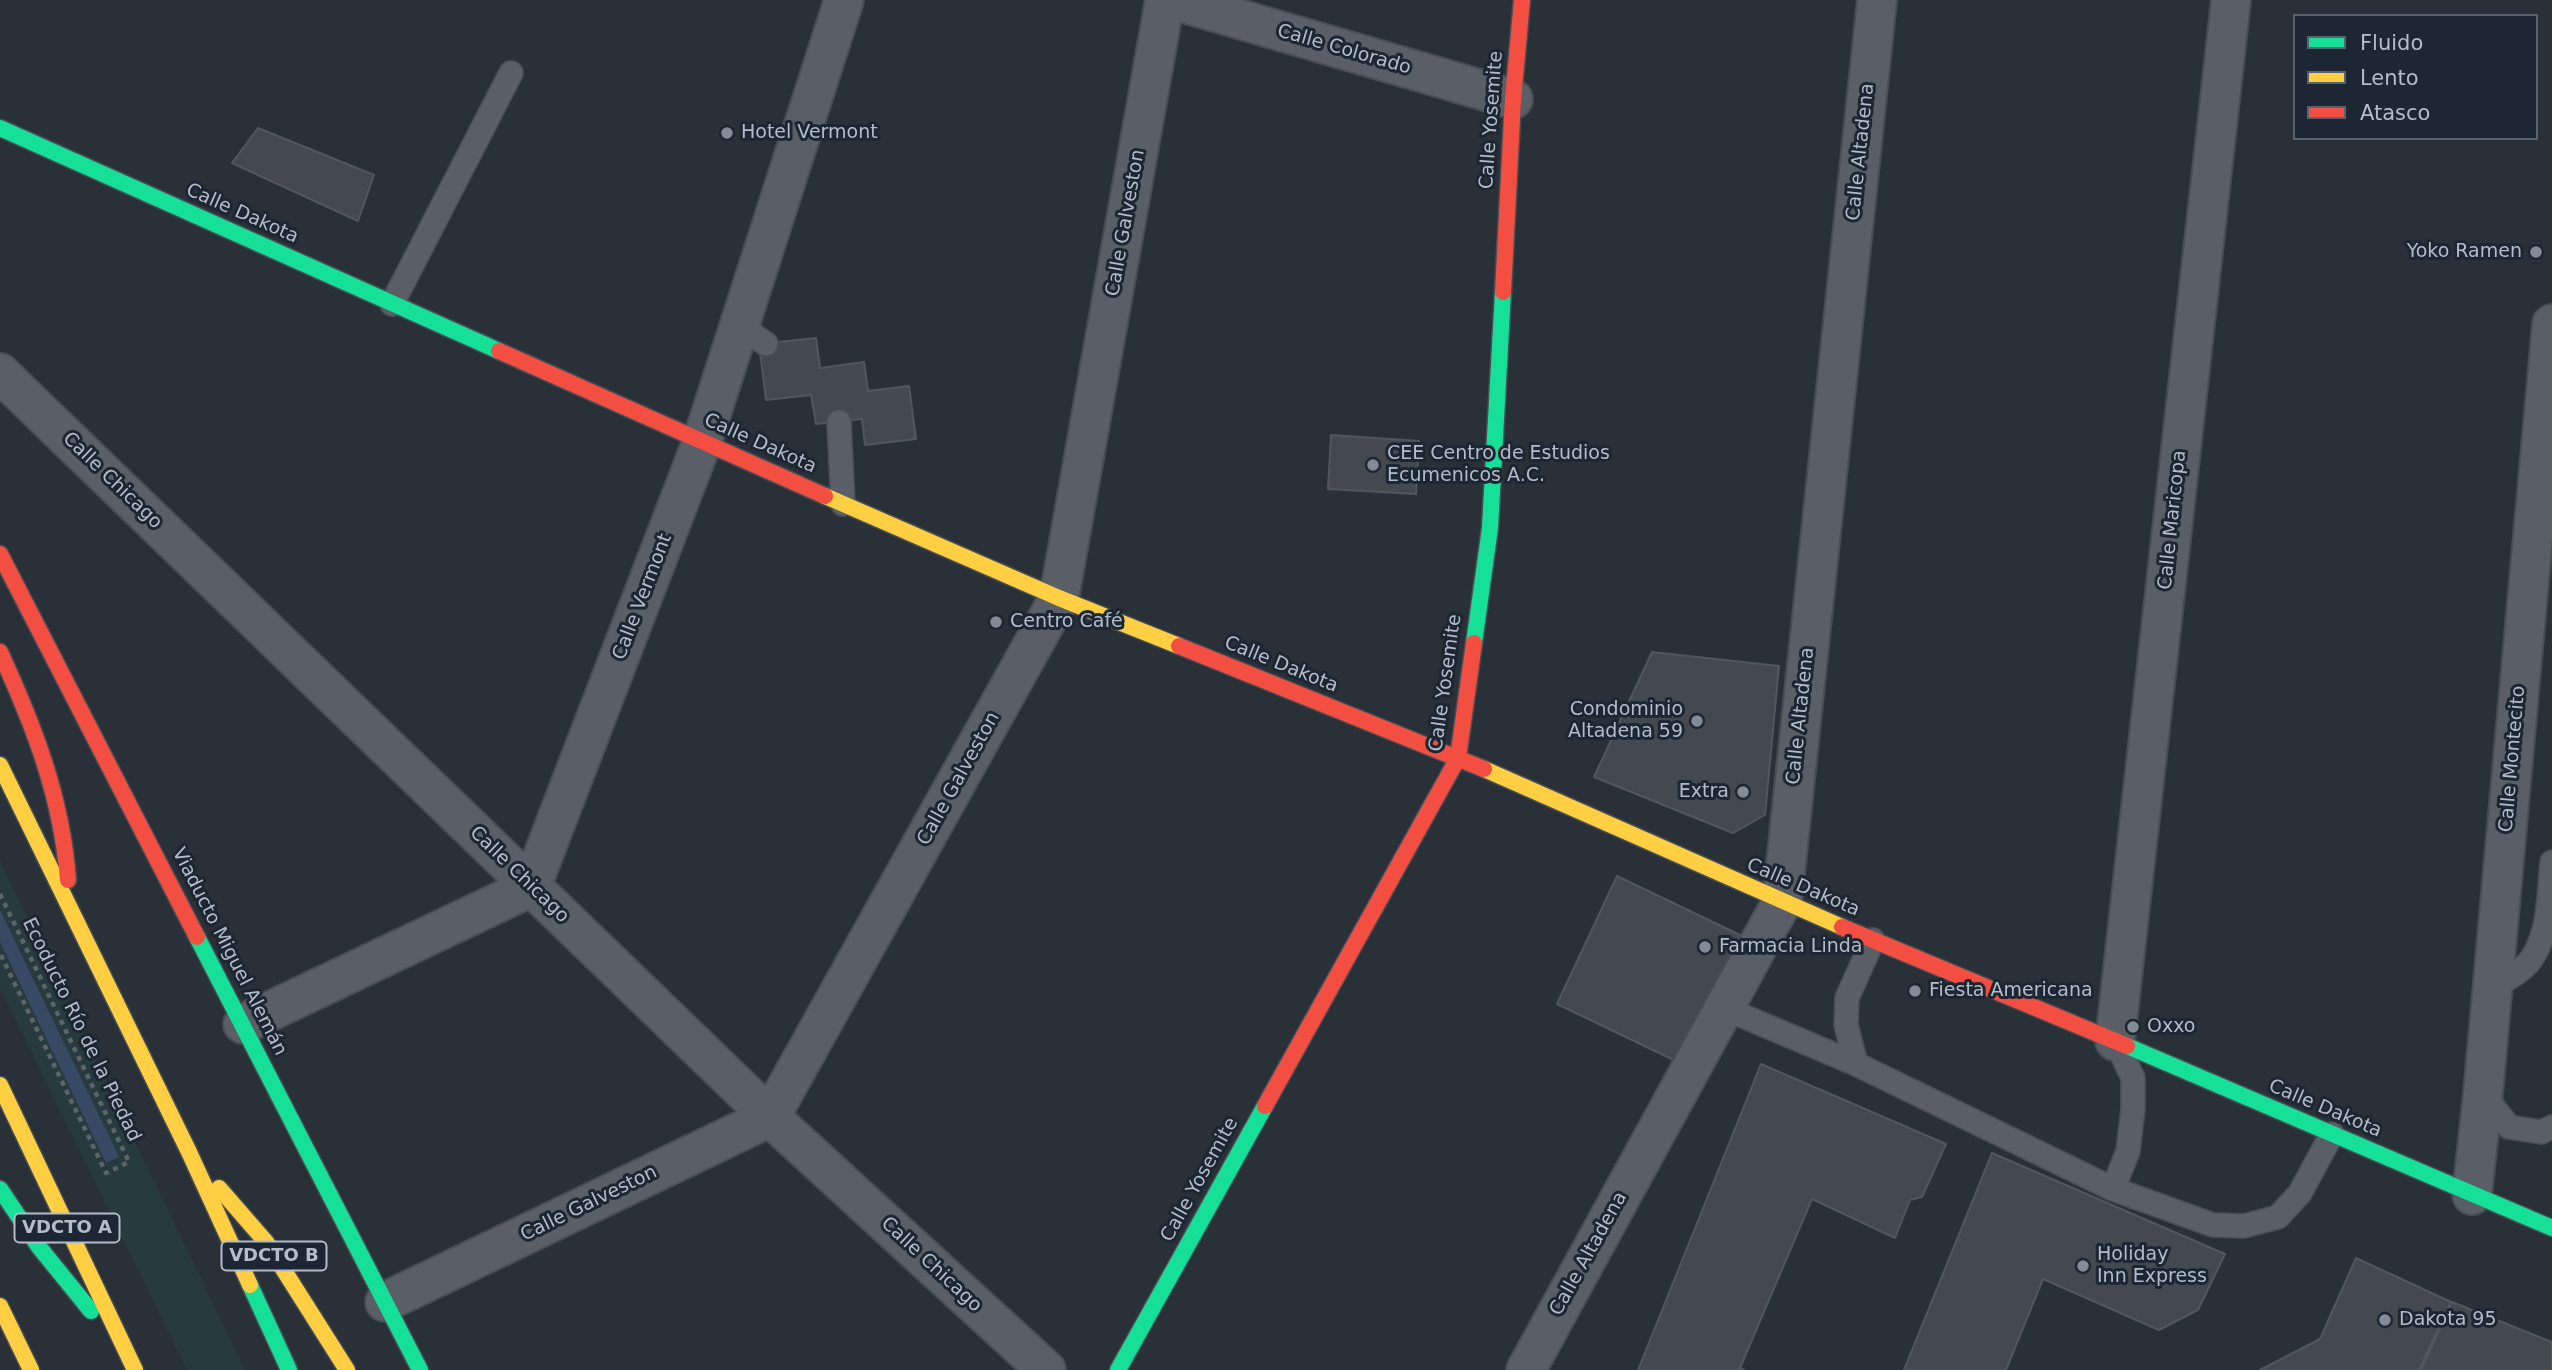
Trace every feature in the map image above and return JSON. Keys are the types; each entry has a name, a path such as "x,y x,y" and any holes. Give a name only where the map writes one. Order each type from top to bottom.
{"main road":[{"name":"Calle Yosemite","path":"1118,1370 1458,758 1490,528 1513,99 1522,0"},
{"name":"Calle Dakota","path":"0,128 702,442 1059,598 1458,758 1782,902 2552,1228"},
{"name":"Viaducto Miguel Alemán","path":"0,554 420,1370"},
{"path":"0,652 32,720 47,763 67,855 69,904"},
{"path":"0,765 188,1152 289,1370"},
{"name":"VDCTO A","path":"0,1085 135,1370"},
{"name":"VDCTO B","path":"188,1152 265,1242 347,1370"},
{"path":"0,1189 38,1247 123,1347"},
{"path":"0,1306 31,1370"}],"street":[{"name":"Calle Vermont","path":"531,887 702,442 752,335 844,0"},
{"name":"Calle Galveston","path":"385,1302 770,1117 1059,598 1166,0"},
{"name":"Calle Colorado","path":"1174,0 1513,99"},
{"name":"Calle Altadena","path":"1526,1370 1782,902 1877,0"},
{"name":"Calle Maricopa","path":"2115,1041 2231,0"},
{"name":"Calle Montecito","path":"2472,1195 2552,324"},
{"name":"Calle Chicago","path":"0,373 770,1117 1046,1370"},
{"path":"243,1024 531,887"}],"lane":[{"path":"392,304 511,73"},
{"path":"839,422 843,504"},
{"path":"2493,987 2515,975 2535,954 2545,925 2552,862"},
{"path":"1856,1064 1846,1025 1847,998 1873,940"},
{"path":"1724,1008 1856,1064 2112,1189 2213,1225 2244,1226 2278,1217 2300,1193 2332,1134"},
{"path":"2112,1189 2128,1151 2133,1108 2133,1078 2115,1041"},
{"path":"2483,1094 2509,1127 2541,1132 2552,1126"}],"path":[{"name":"Ecoducto Río de la Piedad","path":"0,894 129,1162 106,1174 0,953"}],"green space":[{"path":"0,861 245,1370 187,1370 0,988"}],"water":[{"path":"0,910 119,1157 106,1163 0,942"}],"building":[{"path":"258,128 374,175 358,221 232,163"},
{"path":"816,338 820,368 864,362 868,391 909,386 916,439 865,445 862,419 816,424 811,395 766,400 759,344"},
{"name":"CEE Centro de Estudios Ecumenicos A.C.","path":"1331,435 1419,441 1416,494 1328,489"},
{"name":"Condominio Altadena 59","path":"1652,652 1779,666 1765,815 1733,833 1594,777"},
{"path":"1617,876 1740,935 1680,1063 1557,1004"},
{"path":"1761,1064 1946,1144 1922,1197 1910,1200 1895,1238 1812,1199 1740,1368 1744,1370 1638,1370"},
{"name":"Holiday Inn Express","path":"1992,1153 2225,1254 2198,1310 2159,1330 2043,1279 2006,1370 1904,1370"},
{"name":"Dakota 95","path":"2356,1258 2451,1302 2419,1370 2260,1370 2320,1339"},
{"path":"2452,1302 2552,1342 2552,1370 2421,1370"}],"traffic: fast":[{"path":"0,128 499,351"},
{"path":"1474,643 1490,528 1503,292"},
{"path":"197,937 420,1370"},
{"path":"2127,1046 2552,1228"},
{"path":"1118,1370 1265,1106"},
{"path":"0,1189 39,1247 91,1311"},
{"path":"250,1285 289,1370"}],"traffic: slow":[{"path":"825,496 1059,598 1179,646"},
{"path":"0,765 189,1152 250,1285"},
{"path":"1484,769 1842,927"},
{"path":"0,1085 135,1370"},
{"path":"219,1188 266,1242 347,1370"},
{"path":"0,1306 31,1370"}],"traffic: jam":[{"path":"1503,292 1513,99 1522,0"},
{"path":"499,351 825,496"},
{"path":"0,554 197,937"},
{"path":"1265,1106 1458,758 1474,643"},
{"path":"1179,646 1484,769"},
{"path":"0,652 35,735 53,791 68,880"},
{"path":"1842,927 2127,1046"}],"place":[{"name":"Hotel Vermont","path":"727,133"},
{"name":"Yoko Ramen","path":"2536,252"},
{"name":"CEE Centro de Estudios Ecumenicos A.C.","path":"1373,465"},
{"name":"Centro Café","path":"996,622"},
{"name":"Condominio Altadena 59","path":"1697,721"},
{"name":"Extra","path":"1743,792"},
{"name":"Farmacia Linda","path":"1705,947"},
{"name":"Fiesta Americana","path":"1915,991"},
{"name":"Oxxo","path":"2133,1027"},
{"name":"Holiday Inn Express","path":"2083,1266"},
{"name":"Dakota 95","path":"2385,1320"}]}
